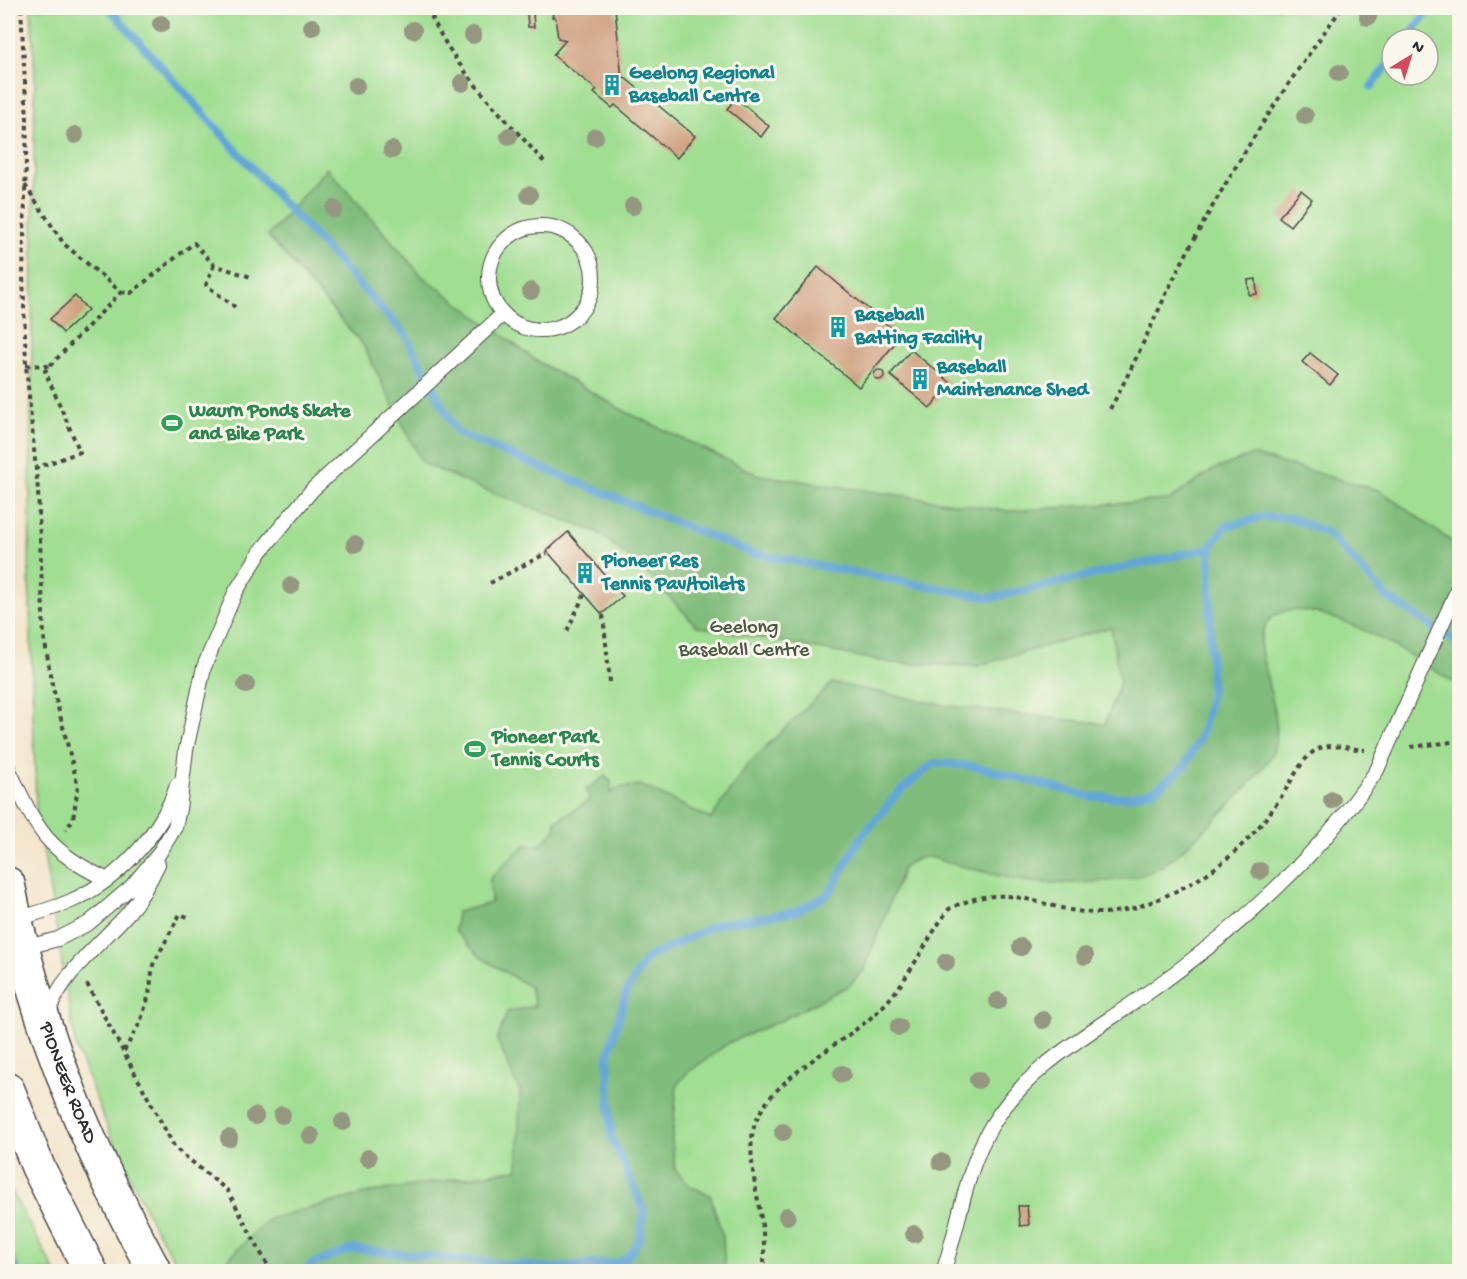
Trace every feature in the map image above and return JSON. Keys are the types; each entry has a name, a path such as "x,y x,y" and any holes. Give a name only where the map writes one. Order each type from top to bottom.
{"main road":[{"name":"PIONEER ROAD","path":"8,884 13,934 45,1031 108,1185 155,1272"},
{"path":"8,1090 38,1167 91,1272"}],"lane":[{"path":"540,226 566,232 576,239 588,255 594,273 592,293 583,311 567,325 547,331 531,330 517,325 503,314 493,300 489,275 492,260 500,246 525,228 540,226"},
{"path":"45,1031 53,1002 76,969 131,910 152,877 175,827 194,702 207,657 235,593 261,551 312,490 503,314"},
{"path":"943,1272 971,1170 991,1126 1022,1086 1084,1035 1175,972 1254,907 1319,844 1377,770 1460,584"},
{"path":"13,934 106,879 143,844 163,817 184,763"},
{"path":"8,768 36,825 52,846 75,865 106,879"},
{"path":"13,934 58,939 89,923 114,903 158,855 175,827"}],"path":[{"path":"21,8 27,120 22,276 26,365 36,468 44,637 52,684 78,786 73,819 52,846"},
{"path":"428,8 446,45 466,73 544,162"},
{"path":"1110,409 1132,369 1180,267 1226,183 1342,8"},
{"path":"25,184 64,244 121,292 131,293 194,243 214,266 251,277"},
{"path":"214,266 206,285 235,307"},
{"path":"36,468 80,452 49,387 45,371 121,292"},
{"path":"26,365 50,366"},
{"path":"490,583 547,553"},
{"path":"567,631 584,595"},
{"path":"603,615 610,682"},
{"path":"763,1272 764,1230 752,1156 753,1131 762,1110 778,1088 876,1013 890,998 949,909 962,902 997,895 1020,896 1086,912 1101,913 1136,908 1183,888 1236,852 1270,815 1311,754 1323,747 1387,751 1460,741"},
{"path":"123,1052 140,1023 150,995 153,965 180,914 190,918"},
{"path":"76,969 82,976 175,1148 228,1191 271,1272"}],"green space":[{"name":"Geelong Baseball Centre","path":"31,8 1459,8 1459,1271 181,1271 152,1223 110,1133 76,1048 36,806 29,577 35,77"},
{"path":"327,168 422,276 537,361 626,412 759,475 1009,511 1169,500 1213,470 1252,455 1381,491 1459,547 1459,686 1417,659 1352,625 1319,614 1291,610 1271,619 1261,642 1277,729 1274,749 1269,760 1242,792 1205,829 1162,866 1132,877 1071,883 1019,880 930,857 917,859 903,868 864,970 850,985 780,1021 730,1042 686,1074 677,1085 672,1140 675,1169 690,1186 710,1195 723,1237 725,1271 215,1272 268,1219 372,1192 518,1169 520,1092 497,1040 507,1012 535,1006 530,987 480,957 455,931 457,912 491,903 490,878 525,845 540,845 555,830 556,821 590,800 586,790 605,776 611,782 610,793 619,788 641,785 711,819 747,765 832,683 949,706 1105,724 1120,682 1111,627 976,666 892,663 697,626 643,569 597,532 480,488 422,463 363,345 268,236"},
{"path":"8,1185 55,1271 8,1271"}],"building":[{"name":"Geelong Regional Baseball Centre","path":"554,8 615,8 622,80 624,77 695,136 677,158 615,105 612,108 594,93 597,90 553,55 566,40 558,38 555,17 552,17"},
{"path":"533,12 534,27 528,27 527,13"},
{"path":"736,98 769,126 761,137 727,109"},
{"path":"1301,190 1312,199 1290,226 1279,217"},
{"name":"Baseball Batting Facility","path":"818,267 901,336 859,387 776,318"},
{"path":"1256,279 1257,294 1249,295 1248,280"},
{"path":"75,296 88,310 63,333 50,319"},
{"name":"Baseball Maintenance Shed","path":"911,350 951,383 930,408 890,375"},
{"path":"1310,353 1338,375 1330,385 1302,362"},
{"path":"879,370 883,371 883,379 879,380 875,379 874,375 875,371"},
{"name":"Pioneer Res Tennis Pav/toilets","path":"568,532 623,596 602,614 547,551"},
{"path":"1018,1206 1027,1206 1029,1225 1020,1226"}],"waterway":[{"path":"109,8 279,198 405,334 457,433 751,553 991,598 1210,548"},
{"path":"1416,27 1431,8"},
{"path":"1371,87 1380,75"},
{"path":"302,1272 314,1263 352,1249 551,1268 621,1262 631,1253 640,1238 644,1211 611,1137 608,1057 626,992 647,958 717,924 795,912 829,894 862,836 898,793 934,763 974,766 1091,797 1128,797 1155,790 1184,767 1201,736 1211,694 1210,548 1226,526 1264,517 1292,518 1329,534 1387,597 1460,644"},
{"path":"8,1253 17,1272"}],"place":[{"name":"Geelong Regional Baseball Centre","path":"612,85"},
{"name":"Baseball Batting Facility","path":"838,327"},
{"name":"Baseball Maintenance Shed","path":"920,379"},
{"name":"Waurn Ponds Skate and Bike Park","path":"172,423"},
{"name":"Pioneer Res Tennis Pav/toilets","path":"585,573"},
{"name":"Pioneer Park Tennis Courts","path":"475,749"}]}
